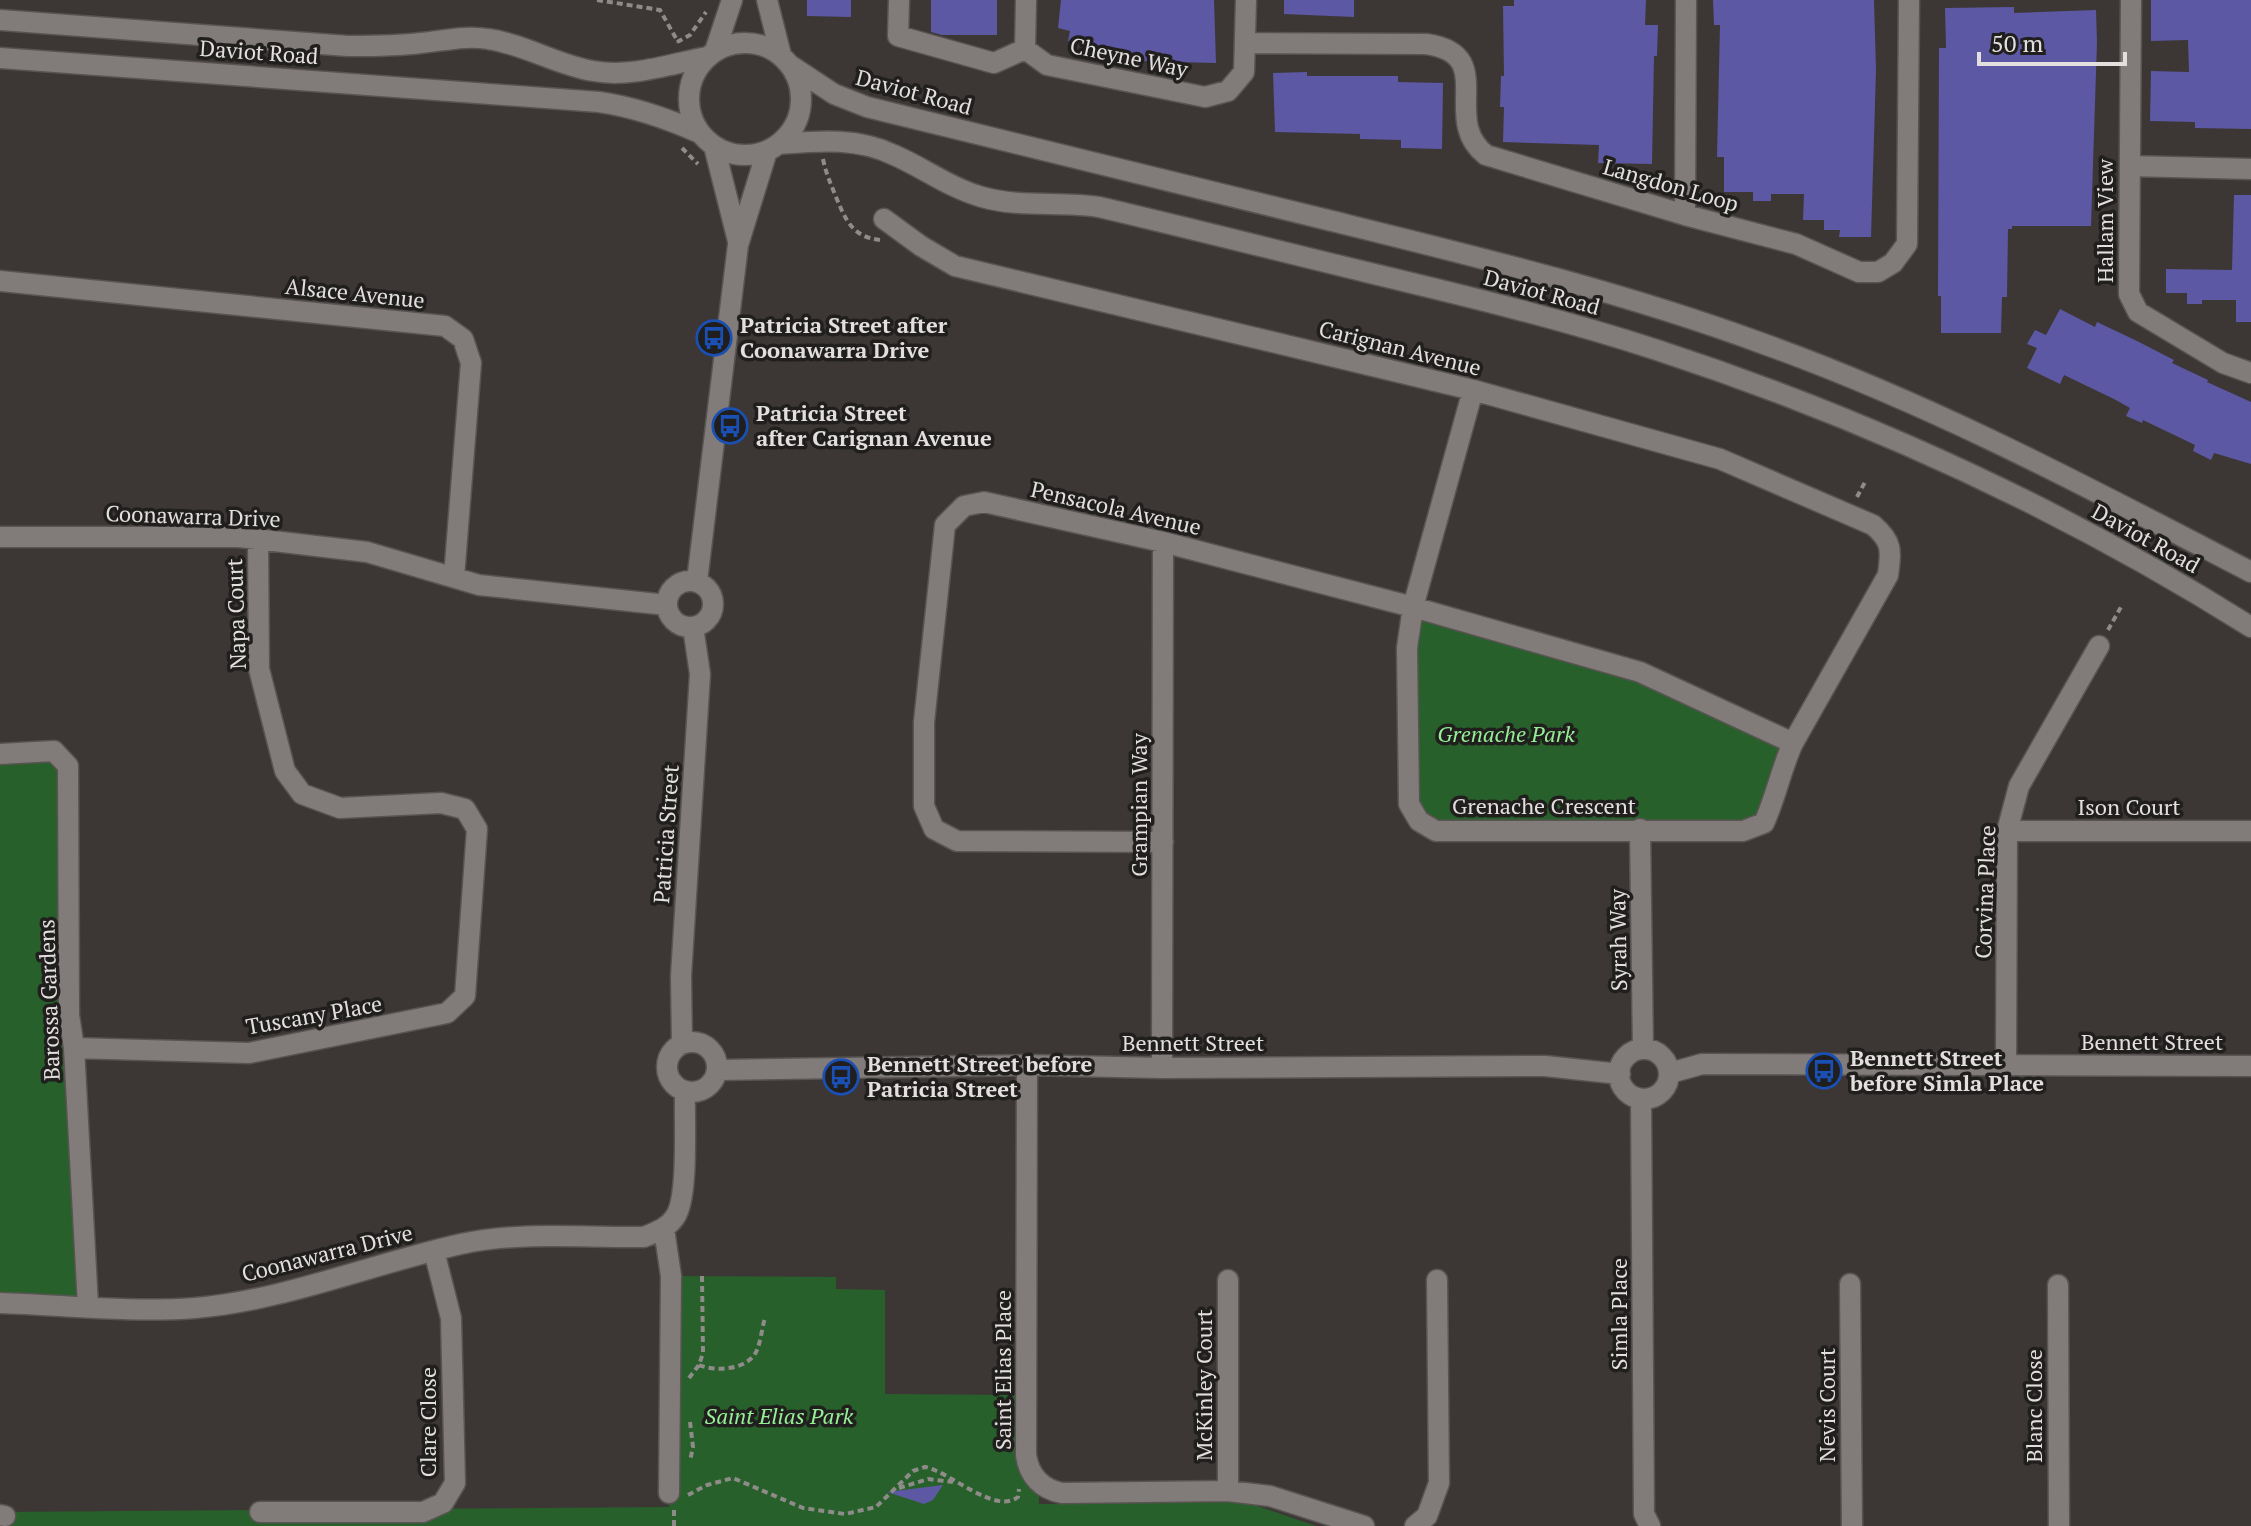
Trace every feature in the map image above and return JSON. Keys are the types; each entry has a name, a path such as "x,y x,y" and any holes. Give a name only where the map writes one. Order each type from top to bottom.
{"street":[{"path":"732,0 711,54 698,68 689,94 689,107 707,140 738,245"},
{"path":"697,581 738,245 773,148 794,127 801,103 801,89 786,60 767,0"},
{"path":"899,0 898,36 994,63 1025,49 1026,0"},
{"name":"Cheyne Way","path":"1025,49 1047,65 1205,97 1228,91 1244,72 1246,0"},
{"path":"1685,215 1686,0"},
{"name":"Langdon Loop","path":"1246,43 1443,46 1460,56 1465,68 1469,133 1476,147 1486,155 1685,215 1796,244 1859,272 1878,272 1893,263 1907,244 1909,0"},
{"name":"Hallam View","path":"2131,0 2129,294 2138,312 2223,363 2251,373"},
{"name":"Daviot Road","path":"0,20 348,46 485,38 591,71 609,73 631,72 711,54"},
{"path":"711,54 734,44 754,43 786,60"},
{"name":"Daviot Road","path":"0,58 599,102 655,114 707,140"},
{"name":"Daviot Road","path":"786,60 834,94 867,107 1521,267 1715,326 1811,361 1963,425 2251,572"},
{"path":"707,140 740,155 773,148"},
{"name":"Daviot Road","path":"773,148 823,141 862,144 896,155 949,185 986,199 1025,203 1063,202 1108,209 1511,307 1655,349 1796,399 1946,462 2114,547 2251,627"},
{"path":"2130,166 2251,169"},
{"name":"Carignan Avenue","path":"884,219 955,266 1473,390 1720,459 1873,525 1885,535 1891,552"},
{"name":"Alsace Avenue","path":"0,281 445,326 463,339 471,363 454,577"},
{"name":"Grenache Crescent","path":"1473,390 1413,607 1407,648 1409,804 1419,821 1436,831 1743,831 1764,823 1793,743 1888,575 1891,552"},
{"name":"Pensacola Avenue","path":"1163,842 957,841 934,829 924,806 924,722 945,525 964,506 984,502 1163,542 1413,607 1640,672 1793,743"},
{"name":"Coonawarra Drive","path":"0,537 239,537 367,552 479,585 667,605"},
{"name":"Napa Court","path":"258,539 259,669 285,771 302,794 340,808 441,803 465,809 477,829 471,908"},
{"name":"Grampian Way","path":"1162,1068 1163,542"},
{"path":"697,581 710,593 712,610 709,618 693,627 675,622 667,605 672,588 680,583 697,581"},
{"name":"Patricia Street","path":"682,1044 681,976 700,674 693,627"},
{"name":"Corvina Place","path":"2006,1065 2007,831 2019,786 2099,646"},
{"name":"Barossa Gardens","path":"0,754 54,751 68,766 69,1015 74,1048 88,1306"},
{"name":"Syrah Way","path":"1640,829 1643,1049"},
{"name":"Ison Court","path":"2007,831 2251,831"},
{"name":"Tuscany Place","path":"74,1048 249,1053 447,1013 465,996 471,908"},
{"path":"699,1042 707,1046 717,1061 718,1070 710,1085 702,1090 685,1091 671,1081 667,1065 674,1049 682,1044 699,1042"},
{"path":"1643,1049 1661,1056 1670,1073 1664,1090 1658,1096 1641,1100 1625,1091 1620,1074 1626,1057 1643,1049"},
{"name":"Bennett Street","path":"1670,1073 1702,1064 2251,1066"},
{"name":"Bennett Street","path":"718,1070 1027,1065 1162,1068 1545,1066 1620,1074"},
{"name":"Saint Elias Place","path":"1027,1065 1027,1465 1039,1483 1050,1491 1062,1493 1228,1491 1270,1496 1364,1526"},
{"path":"677,1495 671,1276 664,1229 677,1216 683,1192 685,1091"},
{"name":"Simla Place","path":"1641,1100 1644,1514 1650,1526"},
{"name":"Coonawarra Drive","path":"0,1303 196,1308 252,1299 464,1243 503,1238 644,1237 664,1229"},
{"name":"Clare Close","path":"260,1512 423,1512 443,1503 455,1483 451,1318 434,1251"},
{"name":"McKinley Court","path":"1228,1280 1228,1491"},
{"path":"1415,1526 1427,1516 1439,1483 1437,1280"},
{"name":"Nevis Court","path":"1850,1284 1852,1526"},
{"name":"Blanc Close","path":"2058,1285 2059,1526"}],"path":[{"path":"597,0 660,10 678,42"},
{"path":"667,44 690,35 710,5"},
{"path":"2099,646 2121,607"},
{"path":"684,1384 699,1365 703,1353 702,1276"},
{"path":"699,1365 731,1368 745,1363 756,1353 765,1318"},
{"path":"686,1415 691,1426 693,1447 688,1469"},
{"path":"677,1495 733,1478 803,1508 845,1514 876,1507 913,1471 925,1467 993,1500 1016,1500"},
{"path":"897,1488 928,1479 963,1485"}],"green space":[{"name":"Grenache Park","path":"1413,607 1640,672 1793,743 1764,823 1419,821"},
{"path":"54,751 66,771 88,1306 0,1303 0,754"},
{"name":"Saint Elias Park","path":"671,1276 836,1277 836,1289 885,1290 885,1394 1027,1395 1039,1504 1246,1502 1316,1526 0,1526 0,1512 669,1507"}],"building":[{"path":"807,0 851,0 851,17 807,16"},
{"path":"931,0 997,0 997,35 942,35 931,32"},
{"path":"1061,0 1214,0 1216,63 1138,61 1138,57 1068,41 1070,31 1058,28"},
{"path":"1284,0 1354,0 1354,17 1284,14"},
{"path":"1514,0 1646,0 1645,25 1658,25 1657,56 1654,56 1652,164 1598,163 1599,145 1503,142 1504,107 1500,107 1501,76 1504,76 1503,6 1514,6"},
{"path":"1713,0 1874,0 1876,70 1871,237 1839,237 1840,230 1824,230 1824,220 1803,220 1804,194 1771,194 1771,201 1753,201 1753,192 1724,192 1724,157 1717,157 1720,25 1714,25"},
{"path":"2151,0 2251,0 2251,129 2195,128 2195,122 2150,121 2151,71 2189,72 2188,40 2151,41"},
{"path":"2014,7 2014,13 2096,10 2091,226 2012,226 2008,229 2007,297 2002,297 2001,333 1941,333 1941,296 1938,296 1939,48 1946,48 1945,8"},
{"path":"1307,72 1307,76 1398,76 1398,82 1443,83 1442,149 1401,148 1401,140 1360,139 1360,134 1275,132 1273,73"},
{"path":"2234,195 2251,195 2251,322 2236,322 2236,300 2202,300 2202,304 2187,304 2187,293 2166,293 2166,269 2232,270"},
{"path":"2060,309 2095,327 2097,322 2137,341 2207,382 2251,402 2251,464 2214,453 2211,460 2193,451 2195,445 2143,420 2142,423 2126,416 2130,408 2114,399 2064,375 2060,384 2027,368 2037,348 2027,344 2035,330 2046,335"},
{"path":"943,1485 933,1500 924,1504 887,1492"}],"place":[{"name":"Patricia Street after Coonawarra Drive","path":"714,338"},
{"name":"Patricia Street after Carignan Avenue","path":"730,426"},
{"name":"Bennett Street before Simla Place","path":"1824,1071"},
{"name":"Bennett Street before Patricia Street","path":"841,1077"}]}
